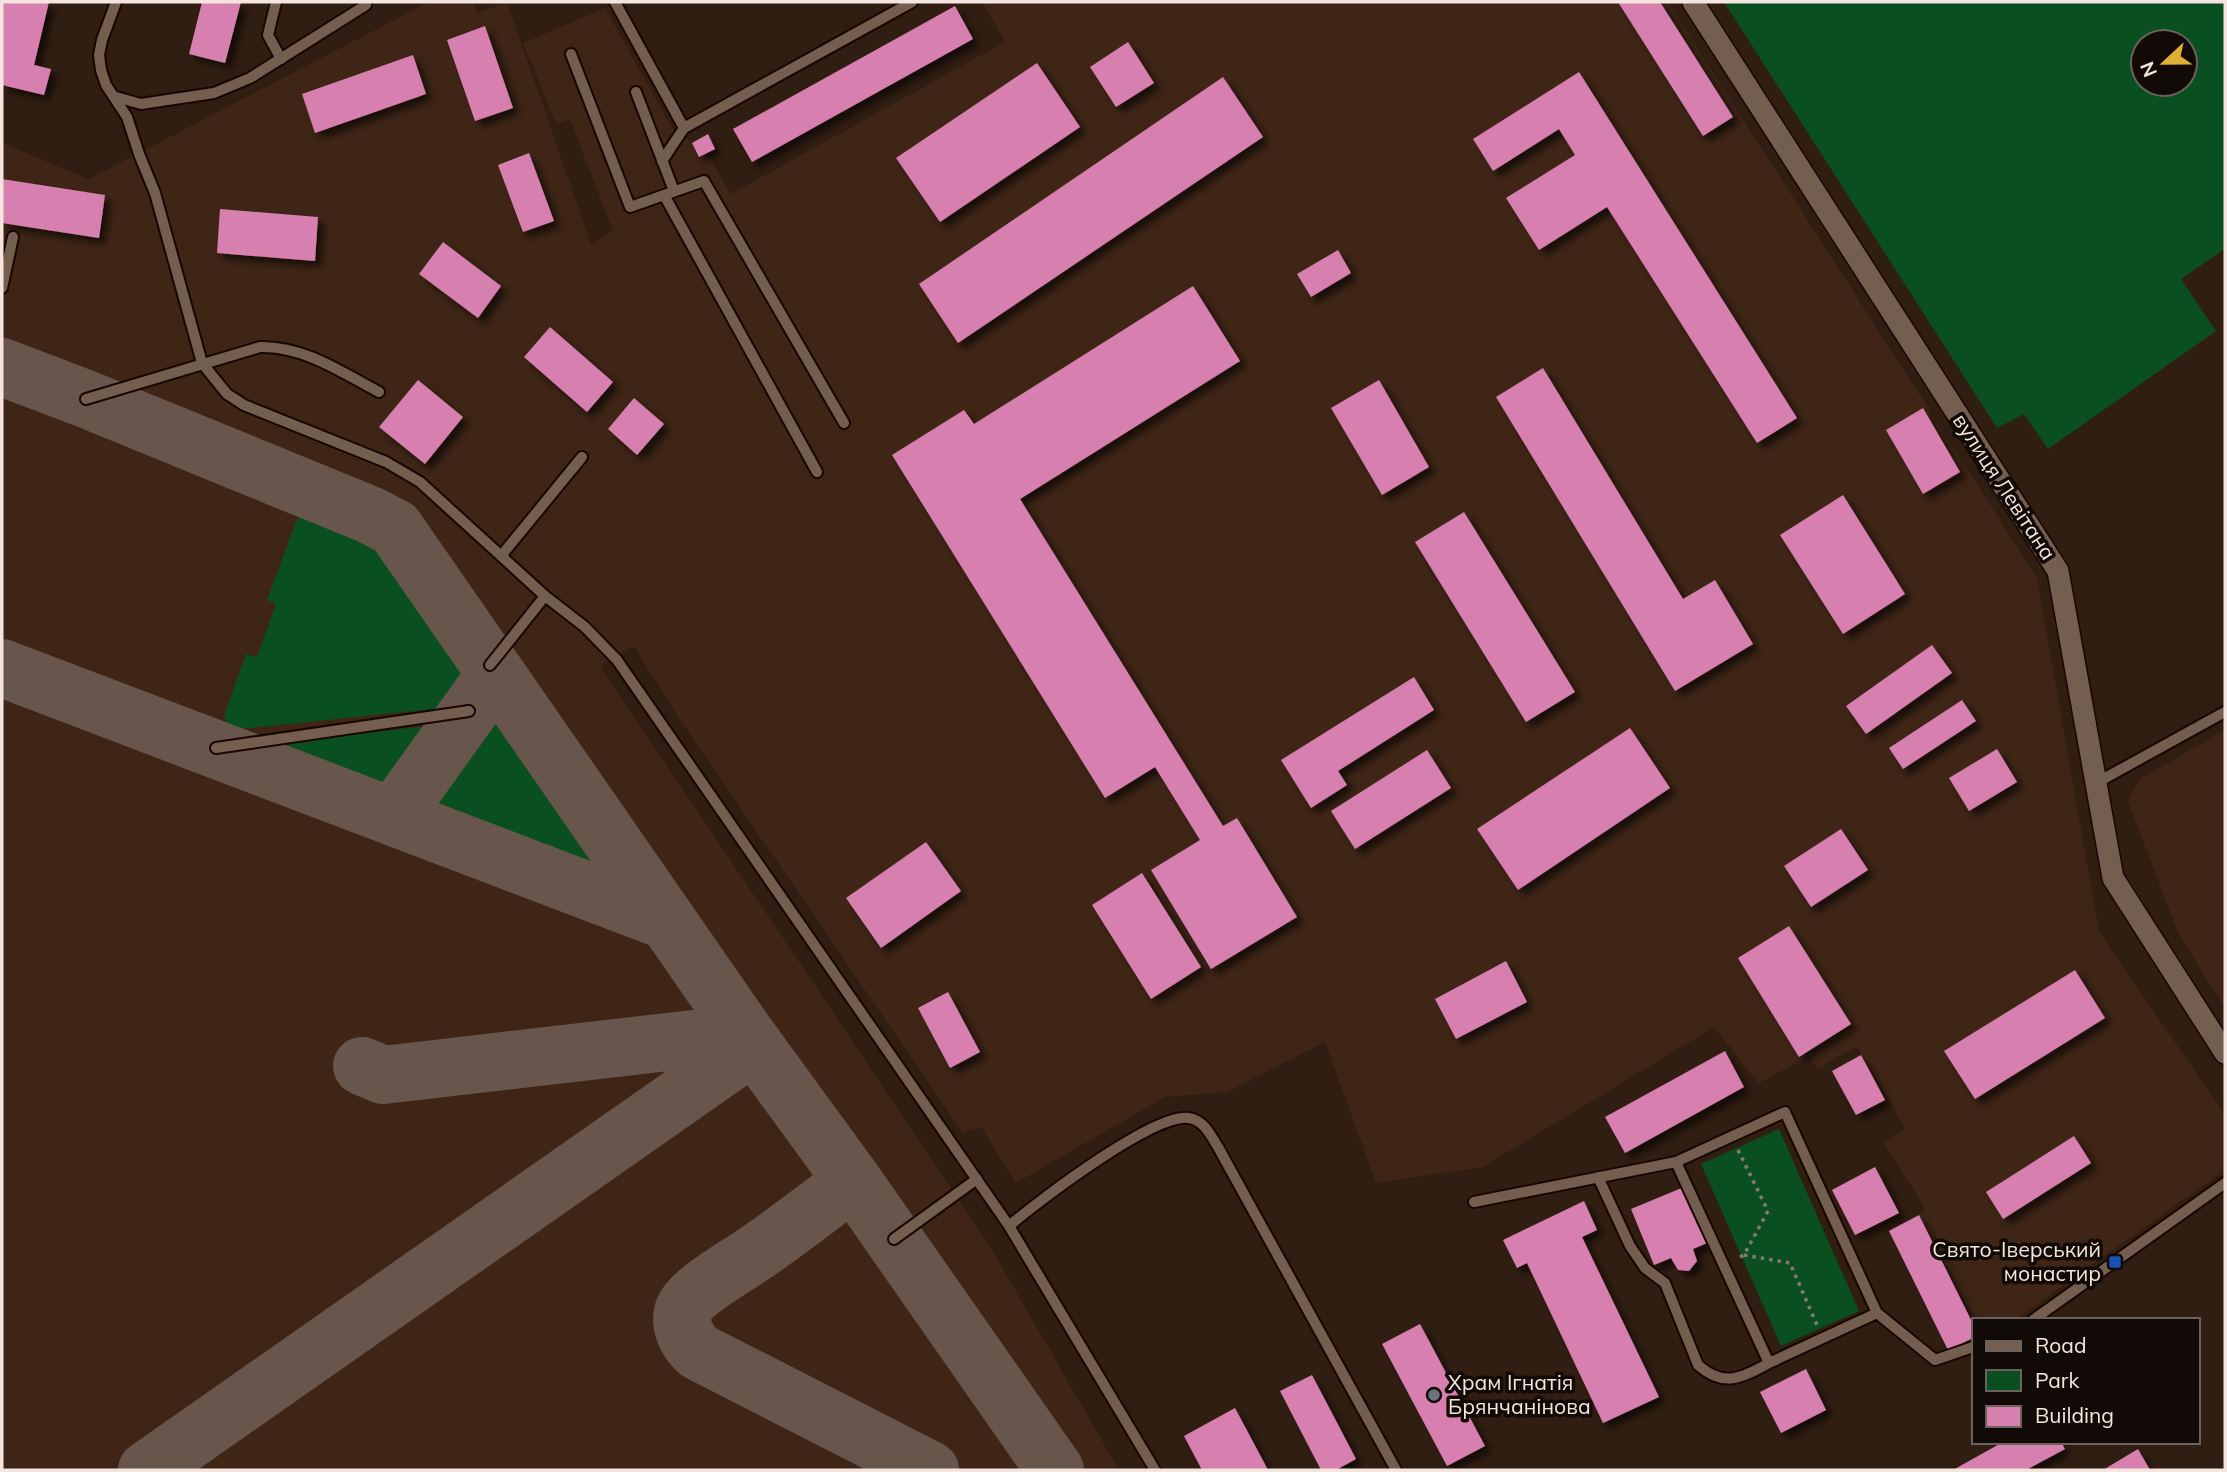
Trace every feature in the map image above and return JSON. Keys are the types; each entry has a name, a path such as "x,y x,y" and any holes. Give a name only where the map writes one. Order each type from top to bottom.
{"street":[{"name":"вулиця Левітана","path":"1693,2 2058,571 2113,878 2225,1053"}],"lane":[{"path":"116,2 102,40 99,55 101,70 106,85 127,117 155,193 202,363 228,394 244,405 386,462 420,482 545,596 585,627 617,660 1009,1226 1156,1470"},
{"path":"276,2 268,35 281,59"},
{"path":"615,2 684,128"},
{"path":"662,161 684,128 912,2"},
{"path":"116,97 141,104 214,93 250,78 366,5"},
{"path":"571,54 630,207 704,181 844,423"},
{"path":"636,92 662,161 669,193 817,472"},
{"path":"2,288 13,237"},
{"path":"86,399 260,347 274,347 310,355 379,392"},
{"path":"501,556 582,457"},
{"path":"490,665 545,596"},
{"path":"216,748 469,711"},
{"path":"2096,783 2225,712"},
{"path":"1474,1202 1676,1162 1785,1112 1878,1313 1935,1360 1972,1347"},
{"path":"1009,1226 1040,1200 1145,1131 1169,1120 1189,1118 1204,1125 1219,1147 1396,1470"},
{"path":"1676,1162 1769,1363"},
{"path":"1598,1177 1630,1246 1645,1268 1665,1283 1698,1365 1717,1378 1731,1380 1744,1376 1878,1313"},
{"path":"894,1240 977,1178"},
{"path":"2036,1318 2225,1183"}],"path":[{"path":"1731,1137 1768,1211 1744,1255"},
{"path":"1723,1265 1744,1255 1790,1263 1823,1338"}],"shaded area":[{"path":"429,2 473,2 478,13 507,2 591,244 613,231 570,119 556,124 523,43 605,8 671,127 692,143 698,157 707,153 731,194 1005,42 982,2 1668,2 2037,578 2099,932 2225,1115 2225,1170 2018,1318 1973,1318 1919,1215 1926,1210 1884,1143 1905,1128 1857,1046 1818,1069 1809,1056 1759,1083 1714,1027 1483,1167 1376,1183 1325,1042 1227,1092 1165,1097 1016,1183 981,1127 963,1133 678,717 634,646 600,666 988,1243 1119,1470 2,1470 2,143 89,179"},
{"path":"2225,730 2225,1008 2178,933 2128,801 2139,780"}],"green space":[{"path":"1724,2 2225,2 2225,249 2181,279 2216,331 2048,449 2024,414 1997,428"},
{"path":"312,510 373,535 391,552 473,671 448,704 434,709 230,730 224,716 246,654 257,657 276,604 267,600 297,519"},
{"path":"497,713 509,722 611,871 606,875 422,805 488,714"},
{"path":"439,725 390,792 280,752 290,744 309,739"},
{"path":"1779,1129 1859,1311 1781,1346 1701,1164"}],"building":[{"path":"2,2 49,2 34,65 51,69 44,95 2,85"},
{"path":"202,2 241,2 225,63 189,54"},
{"path":"1618,2 1660,2 1733,117 1703,136"},
{"path":"955,6 973,39 752,162 733,129"},
{"path":"485,26 513,108 475,121 447,40"},
{"path":"1128,42 1154,83 1116,107 1090,67"},
{"path":"413,55 426,94 315,133 302,94"},
{"path":"1037,63 1080,127 940,222 896,158"},
{"path":"1579,72 1797,418 1757,443 1607,207 1539,250 1506,198 1575,155 1559,129 1493,171 1473,139"},
{"path":"1223,77 1263,137 958,343 919,284"},
{"path":"708,134 715,149 699,157 692,143"},
{"path":"529,153 554,221 523,232 498,165"},
{"path":"2,179 105,195 99,238 2,223"},
{"path":"220,209 318,217 315,261 217,253"},
{"path":"443,242 501,286 478,318 419,274"},
{"path":"1338,250 1351,273 1311,297 1297,274"},
{"path":"1193,286 1240,361 1020,499 1223,826 1237,818 1297,917 1211,969 1151,870 1200,840 1155,767 1105,798 892,455 964,410 974,424"},
{"path":"550,327 613,382 587,412 524,357"},
{"path":"1543,368 1683,599 1715,580 1753,644 1675,691 1496,397"},
{"path":"418,380 463,417 425,464 379,427"},
{"path":"1379,380 1429,467 1382,495 1331,408"},
{"path":"634,398 664,424 637,455 608,429"},
{"path":"1923,408 1960,472 1923,494 1886,430"},
{"path":"1843,495 1905,594 1843,634 1780,535"},
{"path":"1464,512 1575,692 1526,722 1415,542"},
{"path":"1932,645 1952,673 1866,734 1846,706"},
{"path":"1414,677 1434,710 1338,771 1347,785 1311,808 1281,760"},
{"path":"1962,700 1976,721 1903,769 1889,748"},
{"path":"1630,728 1670,788 1518,890 1477,829"},
{"path":"1997,749 2017,782 1969,811 1949,778"},
{"path":"1427,750 1451,788 1355,849 1331,811"},
{"path":"1841,829 1868,870 1811,907 1784,866"},
{"path":"926,842 961,891 881,948 846,898"},
{"path":"1142,873 1201,967 1151,999 1092,905"},
{"path":"1789,926 1851,1024 1799,1057 1738,958"},
{"path":"1506,961 1527,1002 1456,1039 1435,999"},
{"path":"2075,970 2105,1018 1975,1099 1944,1051"},
{"path":"948,992 980,1052 950,1068 918,1008"},
{"path":"1725,1051 1744,1087 1625,1153 1605,1117"},
{"path":"1861,1055 1885,1100 1856,1115 1832,1071"},
{"path":"2074,1136 2091,1163 2003,1219 1986,1192"},
{"path":"1875,1167 1899,1213 1855,1235 1832,1190"},
{"path":"1684,1187 1707,1243 1693,1249 1697,1261 1689,1271 1678,1270 1671,1258 1654,1265 1631,1209"},
{"path":"1584,1201 1597,1230 1582,1237 1659,1397 1603,1423 1527,1263 1517,1268 1503,1240"},
{"path":"1919,1215 1972,1322 1972,1338 1948,1350 1889,1231"},
{"name":"Храм Ігнатія Брянчанінова","path":"1420,1324 1485,1446 1447,1466 1382,1344"},
{"path":"1806,1369 1826,1410 1781,1433 1760,1392"},
{"path":"1312,1375 1356,1459 1336,1470 1321,1470 1280,1391"},
{"path":"1235,1408 1268,1470 1202,1470 1184,1436"},
{"path":"1999,1444 2062,1444 2065,1449 2026,1470 1953,1470"},
{"path":"2138,1449 2150,1470 2103,1470"}],"taxiway":[{"path":"2,367 370,515 395,528 745,1033 853,1181 1055,1470"},
{"path":"2,668 667,921"},
{"path":"393,817 496,674"},
{"path":"362,1066 383,1075 745,1033"},
{"path":"147,1470 754,1045"},
{"path":"853,1181 696,1294 684,1309 683,1327 687,1338 699,1352 930,1470"}],"place":[{"name":"Свято-Іверський монастир","path":"2115,1262"},
{"name":"Храм Ігнатія Брянчанінова","path":"1434,1395"}]}
